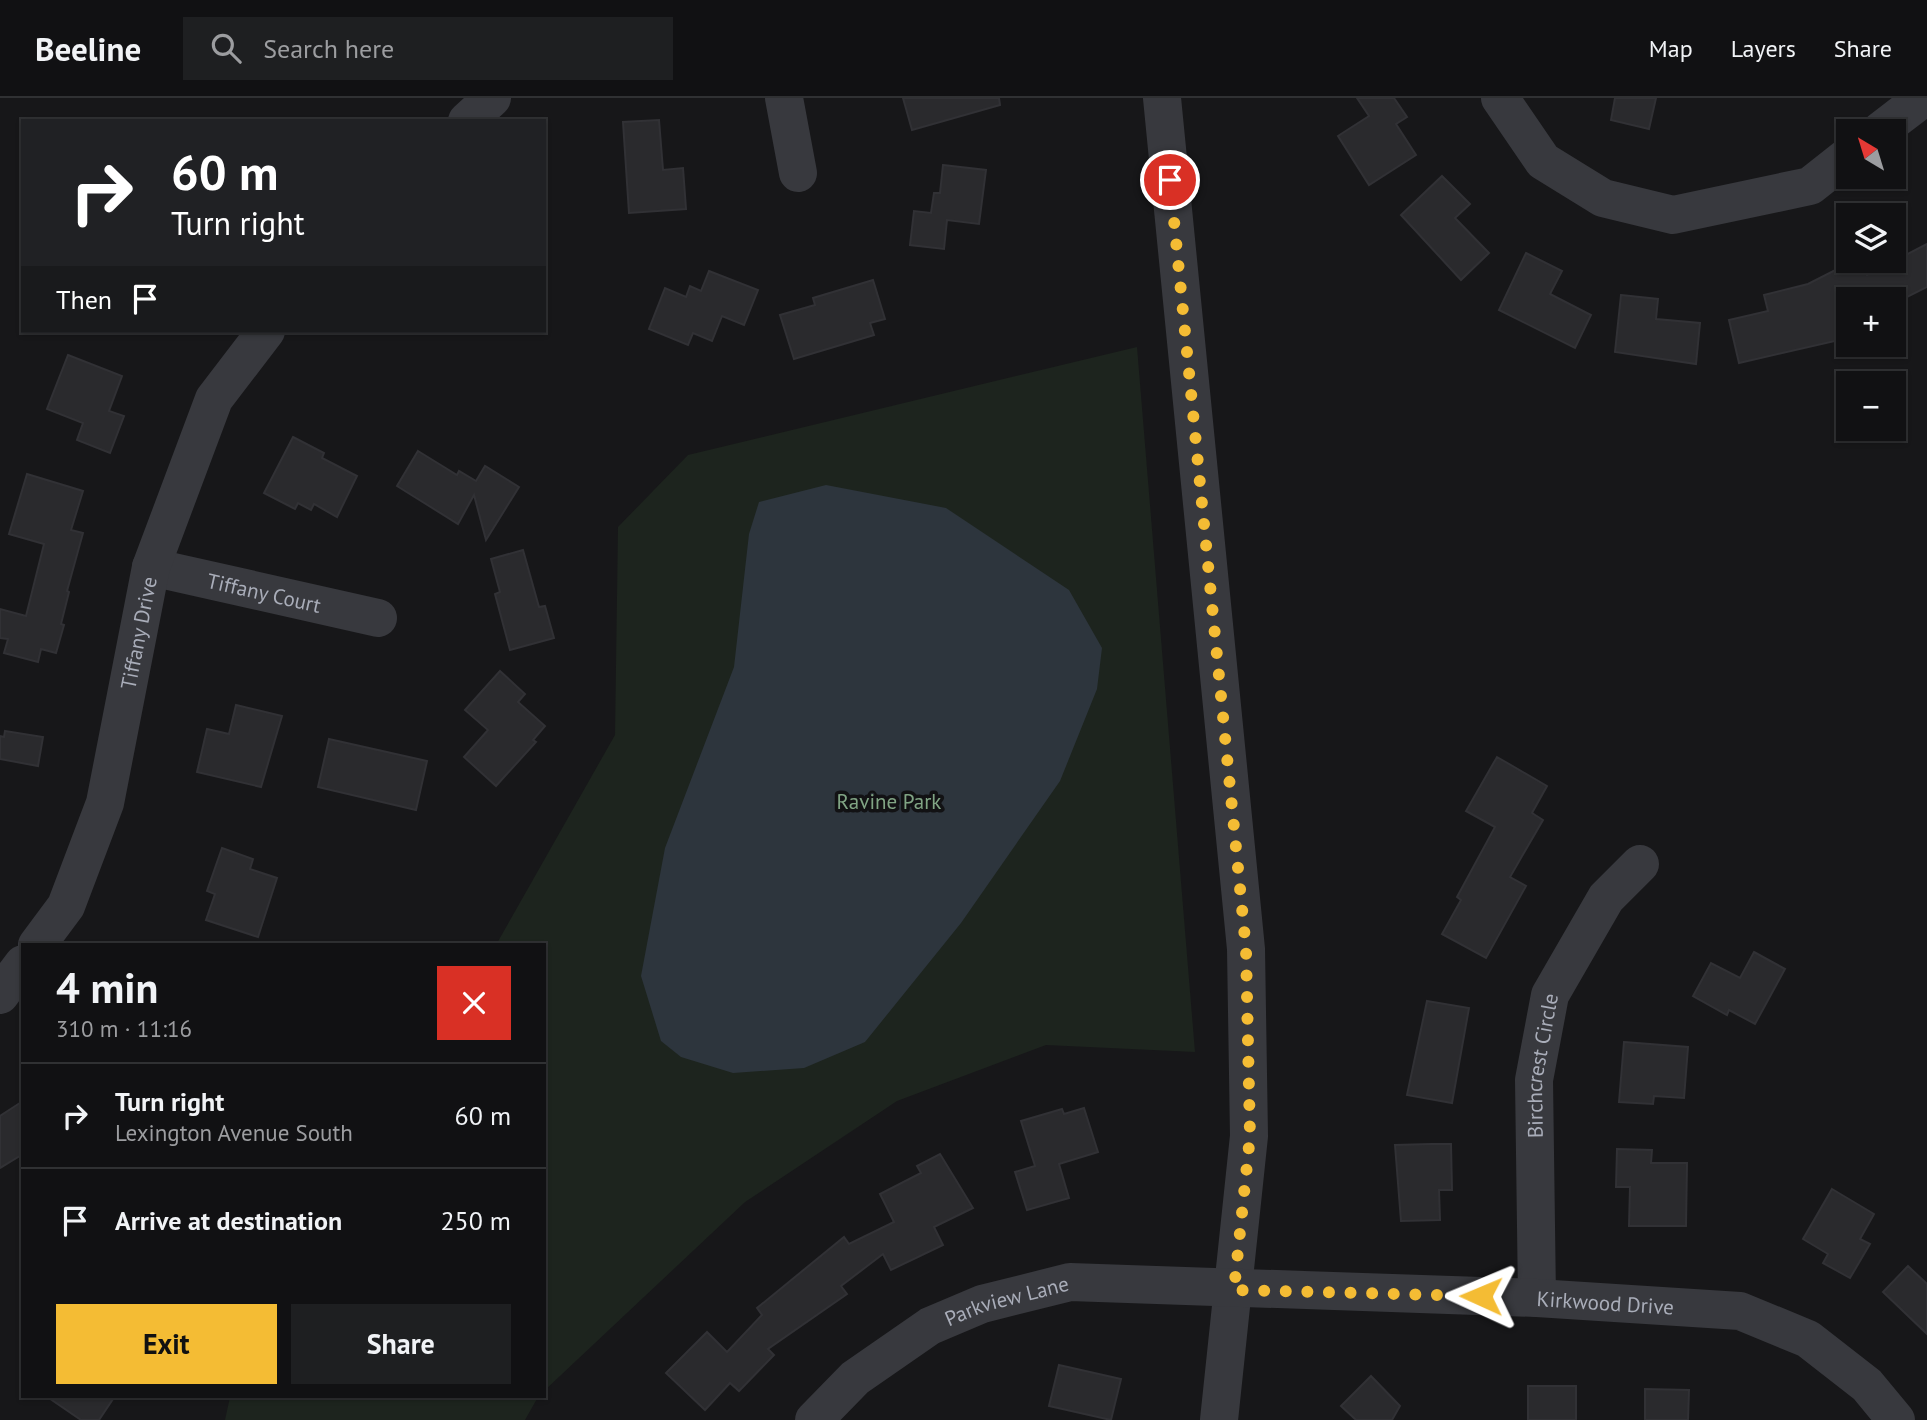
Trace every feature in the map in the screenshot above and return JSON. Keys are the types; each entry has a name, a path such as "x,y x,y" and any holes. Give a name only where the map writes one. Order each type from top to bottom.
{"street":[{"path":"469,119 492,98"},
{"path":"784,98 799,173"},
{"path":"1162,98 1246,949 1250,1136 1219,1420"},
{"path":"1500,98 1543,160 1603,198 1673,215 1810,186 1836,165"},
{"path":"1896,119 1923,98"},
{"name":"Tiffany Drive","path":"38,943 66,906 105,803 151,567 214,399 264,333"},
{"name":"Tiffany Court","path":"151,567 377,618"},
{"name":"Birchcrest Circle","path":"1537,1298 1534,1080 1550,995 1606,898 1640,864"},
{"path":"0,995 21,967"},
{"name":"Parkview Lane","path":"814,1420 855,1378 930,1325 982,1304 1070,1282 1234,1290"},
{"name":"Kirkwood Drive","path":"1234,1290 1537,1298 1741,1311 1808,1339 1867,1385 1896,1420"}],"green space":[{"name":"Ravine Park","path":"1137,347 1195,1052 1046,1045 897,1101 745,1202 546,1389 546,943 497,943 615,735 618,527 688,455"},
{"path":"230,1398 537,1398 525,1420 225,1420"}],"shaded area":[{"path":"826,485 946,508 1069,590 1102,648 1097,689 1060,781 961,923 865,1042 804,1068 733,1073 681,1057 661,1041 641,976 665,848 734,667 749,534 759,502"}],"building":[{"path":"903,98 999,98 1000,105 912,130"},
{"path":"1357,98 1394,98 1407,117 1396,124 1416,155 1369,185 1338,136 1369,116"},
{"path":"1615,98 1656,98 1649,129 1611,120"},
{"path":"659,120 663,170 683,168 686,209 629,213 623,122"},
{"path":"943,165 986,170 979,224 947,220 944,249 910,245 914,211 931,213 934,193 940,193"},
{"path":"1442,176 1470,204 1455,218 1489,253 1461,280 1401,215"},
{"path":"1927,244 1927,287 1906,298 1906,287 1836,287 1836,341 1739,363 1729,320 1768,311 1764,295 1808,284 1836,270 1836,273 1867,275 1906,273 1906,255"},
{"path":"1526,253 1562,271 1550,294 1591,315 1575,348 1499,310"},
{"path":"709,271 758,290 744,325 722,316 712,341 693,333 688,345 649,329 665,288 686,297 690,286 701,291"},
{"path":"873,280 885,319 870,323 874,335 794,359 780,315 815,305 813,298"},
{"path":"1621,295 1658,299 1656,319 1700,323 1696,364 1615,352"},
{"path":"68,355 122,376 109,411 124,416 110,453 77,440 83,423 47,409"},
{"path":"293,437 324,453 322,458 357,476 337,517 314,504 311,510 298,503 295,509 264,493"},
{"path":"418,451 457,475 459,471 476,481 485,466 519,487 486,540 474,495 458,524 397,486"},
{"path":"27,474 83,491 71,530 83,533 67,591 69,592 61,624 64,625 56,653 41,649 38,662 4,653 8,639 0,638 0,609 26,616 44,544 9,534"},
{"path":"523,550 539,607 545,606 554,638 510,650 495,594 500,592 491,559"},
{"path":"500,671 525,694 518,702 545,726 533,740 536,742 496,786 464,757 488,730 465,710"},
{"path":"236,705 282,716 261,787 197,772 207,729 229,734"},
{"path":"5,731 43,737 38,766 0,759 0,736 4,737"},
{"path":"329,739 427,761 416,810 318,787"},
{"path":"1497,757 1547,786 1532,813 1543,820 1510,877 1526,886 1486,958 1442,934 1461,900 1457,897 1495,827 1466,811"},
{"path":"222,848 253,859 250,869 277,878 258,937 206,920 215,894 207,891"},
{"path":"1754,952 1785,969 1755,1024 1729,1010 1727,1015 1693,996 1711,963 1740,978"},
{"path":"1427,1001 1469,1008 1452,1103 1407,1095"},
{"path":"1624,1042 1688,1047 1684,1098 1654,1096 1653,1104 1619,1102"},
{"path":"21,1102 21,1155 0,1168 0,1116"},
{"path":"1084,1108 1098,1152 1059,1164 1069,1198 1027,1210 1015,1172 1035,1166 1021,1121 1062,1109 1064,1114"},
{"path":"1451,1144 1452,1190 1439,1190 1440,1220 1401,1221 1395,1145"},
{"path":"1617,1149 1652,1150 1651,1163 1687,1163 1686,1226 1629,1226 1630,1187 1616,1187"},
{"path":"940,1154 973,1208 934,1227 943,1245 891,1270 883,1254 841,1286 847,1294 768,1349 774,1355 739,1391 730,1383 705,1410 666,1373 707,1332 727,1352 762,1315 757,1308 844,1237 849,1244 894,1222 880,1194 921,1173 917,1166"},
{"path":"1832,1189 1874,1214 1860,1239 1870,1244 1850,1278 1823,1263 1828,1254 1803,1239"},
{"path":"1908,1266 1927,1284 1927,1334 1883,1292"},
{"path":"1059,1365 1121,1379 1111,1420 1049,1406"},
{"path":"1371,1376 1400,1406 1392,1420 1356,1420 1341,1406"},
{"path":"1528,1386 1576,1386 1576,1420 1528,1420"},
{"path":"1645,1389 1689,1390 1688,1420 1645,1420"},
{"path":"49,1398 114,1398 99,1420 81,1420"}],"route":[{"path":"1170,180 1246,949 1250,1136 1234,1290 1481,1296"}]}
